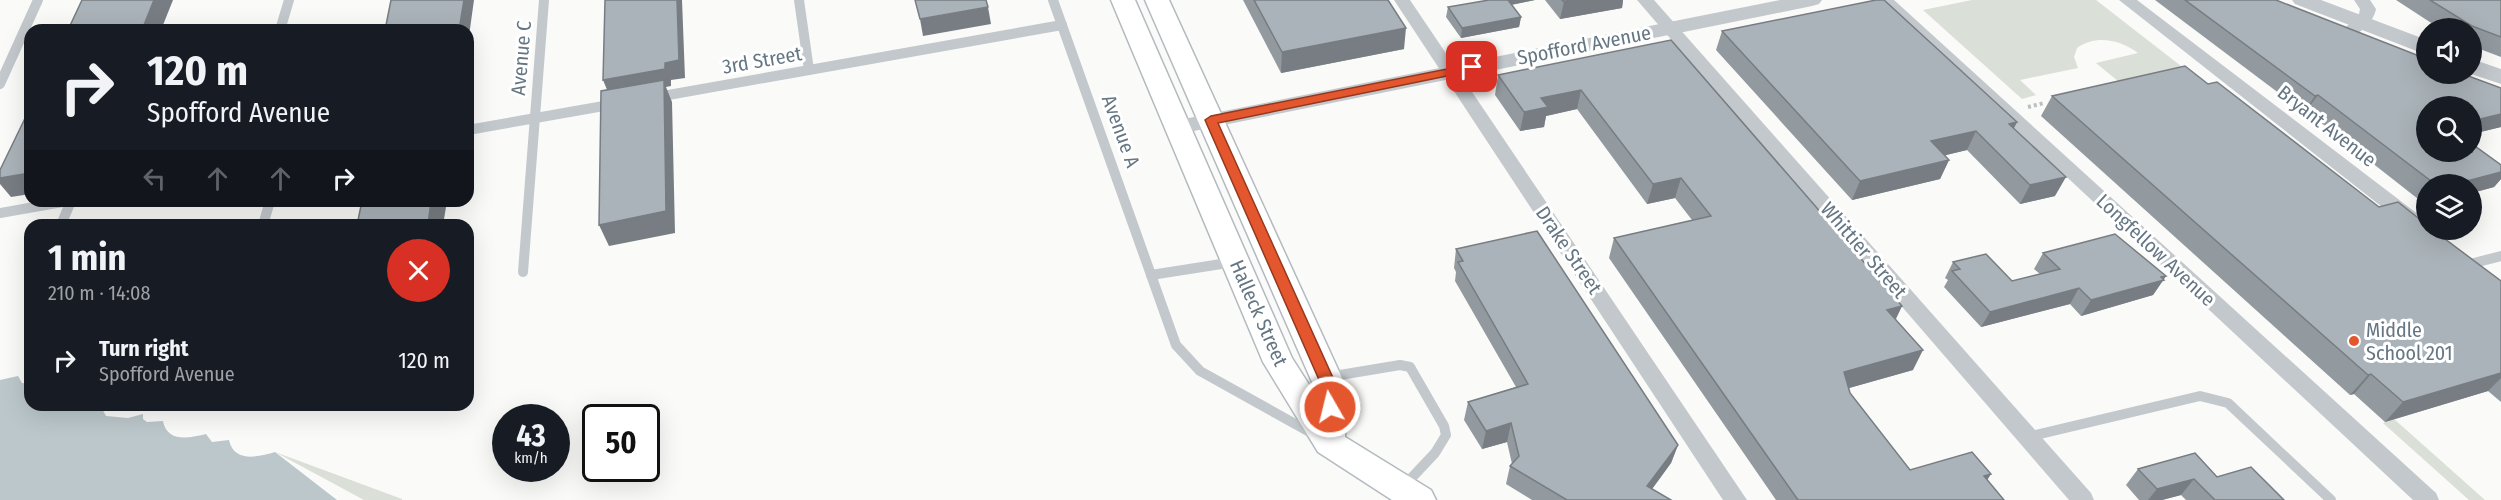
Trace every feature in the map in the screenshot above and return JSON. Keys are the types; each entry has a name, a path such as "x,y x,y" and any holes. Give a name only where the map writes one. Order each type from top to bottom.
{"main road":[{"name":"Halleck Street","path":"1124,0 1278,362 1329,443"},
{"name":"Halleck Street","path":"1157,0 1331,389 1329,443"},
{"path":"1329,443 1410,494"}],"street":[{"name":"Drake Street","path":"1402,0 1736,500"},
{"name":"Whittier Street","path":"1644,0 2083,500"},
{"name":"Spofford Avenue","path":"1179,127 1812,0"},
{"name":"Longfellow Avenue","path":"1885,0 2427,500"},
{"name":"Bryant Avenue","path":"2127,0 2416,223"},
{"path":"2302,0 2416,57"},
{"path":"2354,27 2368,11 2362,0"},
{"path":"2279,4 2416,45"},
{"path":"2482,70 2501,77"},
{"path":"2481,84 2501,92"},
{"path":"2452,250 2486,276"}],"lane":[{"path":"27,24 38,0"},
{"path":"282,24 289,0"},
{"name":"Avenue C","path":"523,272 544,0"},
{"path":"799,0 809,70"},
{"name":"Avenue A","path":"1053,0 1176,345 1200,371 1329,443"},
{"name":"3rd Street","path":"648,98 1062,25"},
{"path":"0,84 24,31"},
{"path":"474,129 626,102"},
{"path":"0,213 35,207"},
{"path":"2470,264 2501,256"},
{"path":"1151,275 1236,261"},
{"path":"1326,377 1400,365 1410,367 1444,426 1446,435 1410,494"},
{"path":"2027,437 2200,396 2228,403 2331,500"}],"path":[{"path":"2024,108 2044,103"}],"shaded area":[{"path":"1972,0 2096,0 2217,94 2135,95 2096,63 2138,53 2116,42 2100,40 2077,48 2074,57 2078,68 2020,80 2036,95 2022,99 1923,10"},
{"path":"18,376 24,383 24,411 103,411 106,416 128,418 143,414 143,419 147,422 163,421 165,428 174,436 193,437 206,434 212,442 229,440 236,452 247,456 275,452 337,500 0,500 0,380"},
{"path":"2394,419 2485,500 2469,500 2383,423"},
{"path":"275,452 402,499 402,500 364,500"}],"building":[{"path":"82,0 154,0 144,24 71,24"},
{"path":"391,0 464,0 460,24 386,24"},
{"path":"605,0 677,0 679,60 665,63 665,69 603,80"},
{"path":"915,0 986,0 988,7 920,19"},
{"path":"1254,0 1388,0 1406,28 1282,52"},
{"path":"1489,0 1508,0 1521,17 1462,28 1448,7"},
{"path":"1884,0 2017,122 2009,124 2066,177 2030,185 1976,131 1931,141 1949,160 1860,181 1722,31"},
{"path":"2185,0 2276,0 2416,55 2416,84 2482,84 2482,81 2501,88 2501,114 2482,119 2482,96 2416,96 2416,162 2482,162 2482,151 2501,165 2501,172 2482,177 2482,174 2422,174 2318,95 2315,96"},
{"path":"2430,0 2501,0 2501,37 2482,30 2482,18 2459,18"},
{"path":"1671,40 1902,306 1887,310 1923,350 1844,372 1850,393 1910,470 1972,452 1991,474 1984,476 2004,500 1798,500 1614,238 1711,216 1681,178 1653,184 1581,90 1541,98 1548,107 1524,112 1498,75"},
{"path":"2185,66 2208,84 2217,82 2379,207 2398,202 2416,216 2416,240 2446,240 2501,281 2501,373 2403,402 2371,374 2368,375 2052,96"},
{"path":"664,80 666,211 599,225 601,91"},
{"path":"24,120 24,174 0,178 0,170"},
{"path":"361,207 430,207 429,219 358,219"},
{"path":"1537,231 1678,445 1647,486 1671,500 1567,500 1510,466 1519,456 1511,423 1486,431 1468,402 1528,384 1458,262 1463,261 1456,249"},
{"path":"2115,234 2166,276 2161,277 2164,280 2091,300 2079,288 1990,312 1952,271 1960,269 1953,262 1986,254 2012,281 2060,269 2043,253"},
{"path":"2195,453 2217,477 2251,467 2284,500 2215,500 2194,479 2157,489 2138,469"}],"place":[{"name":"Middle School 201","path":"2354,341"}],"route":[{"path":"1330,407 1331,389 1211,120 1472,67"}]}
